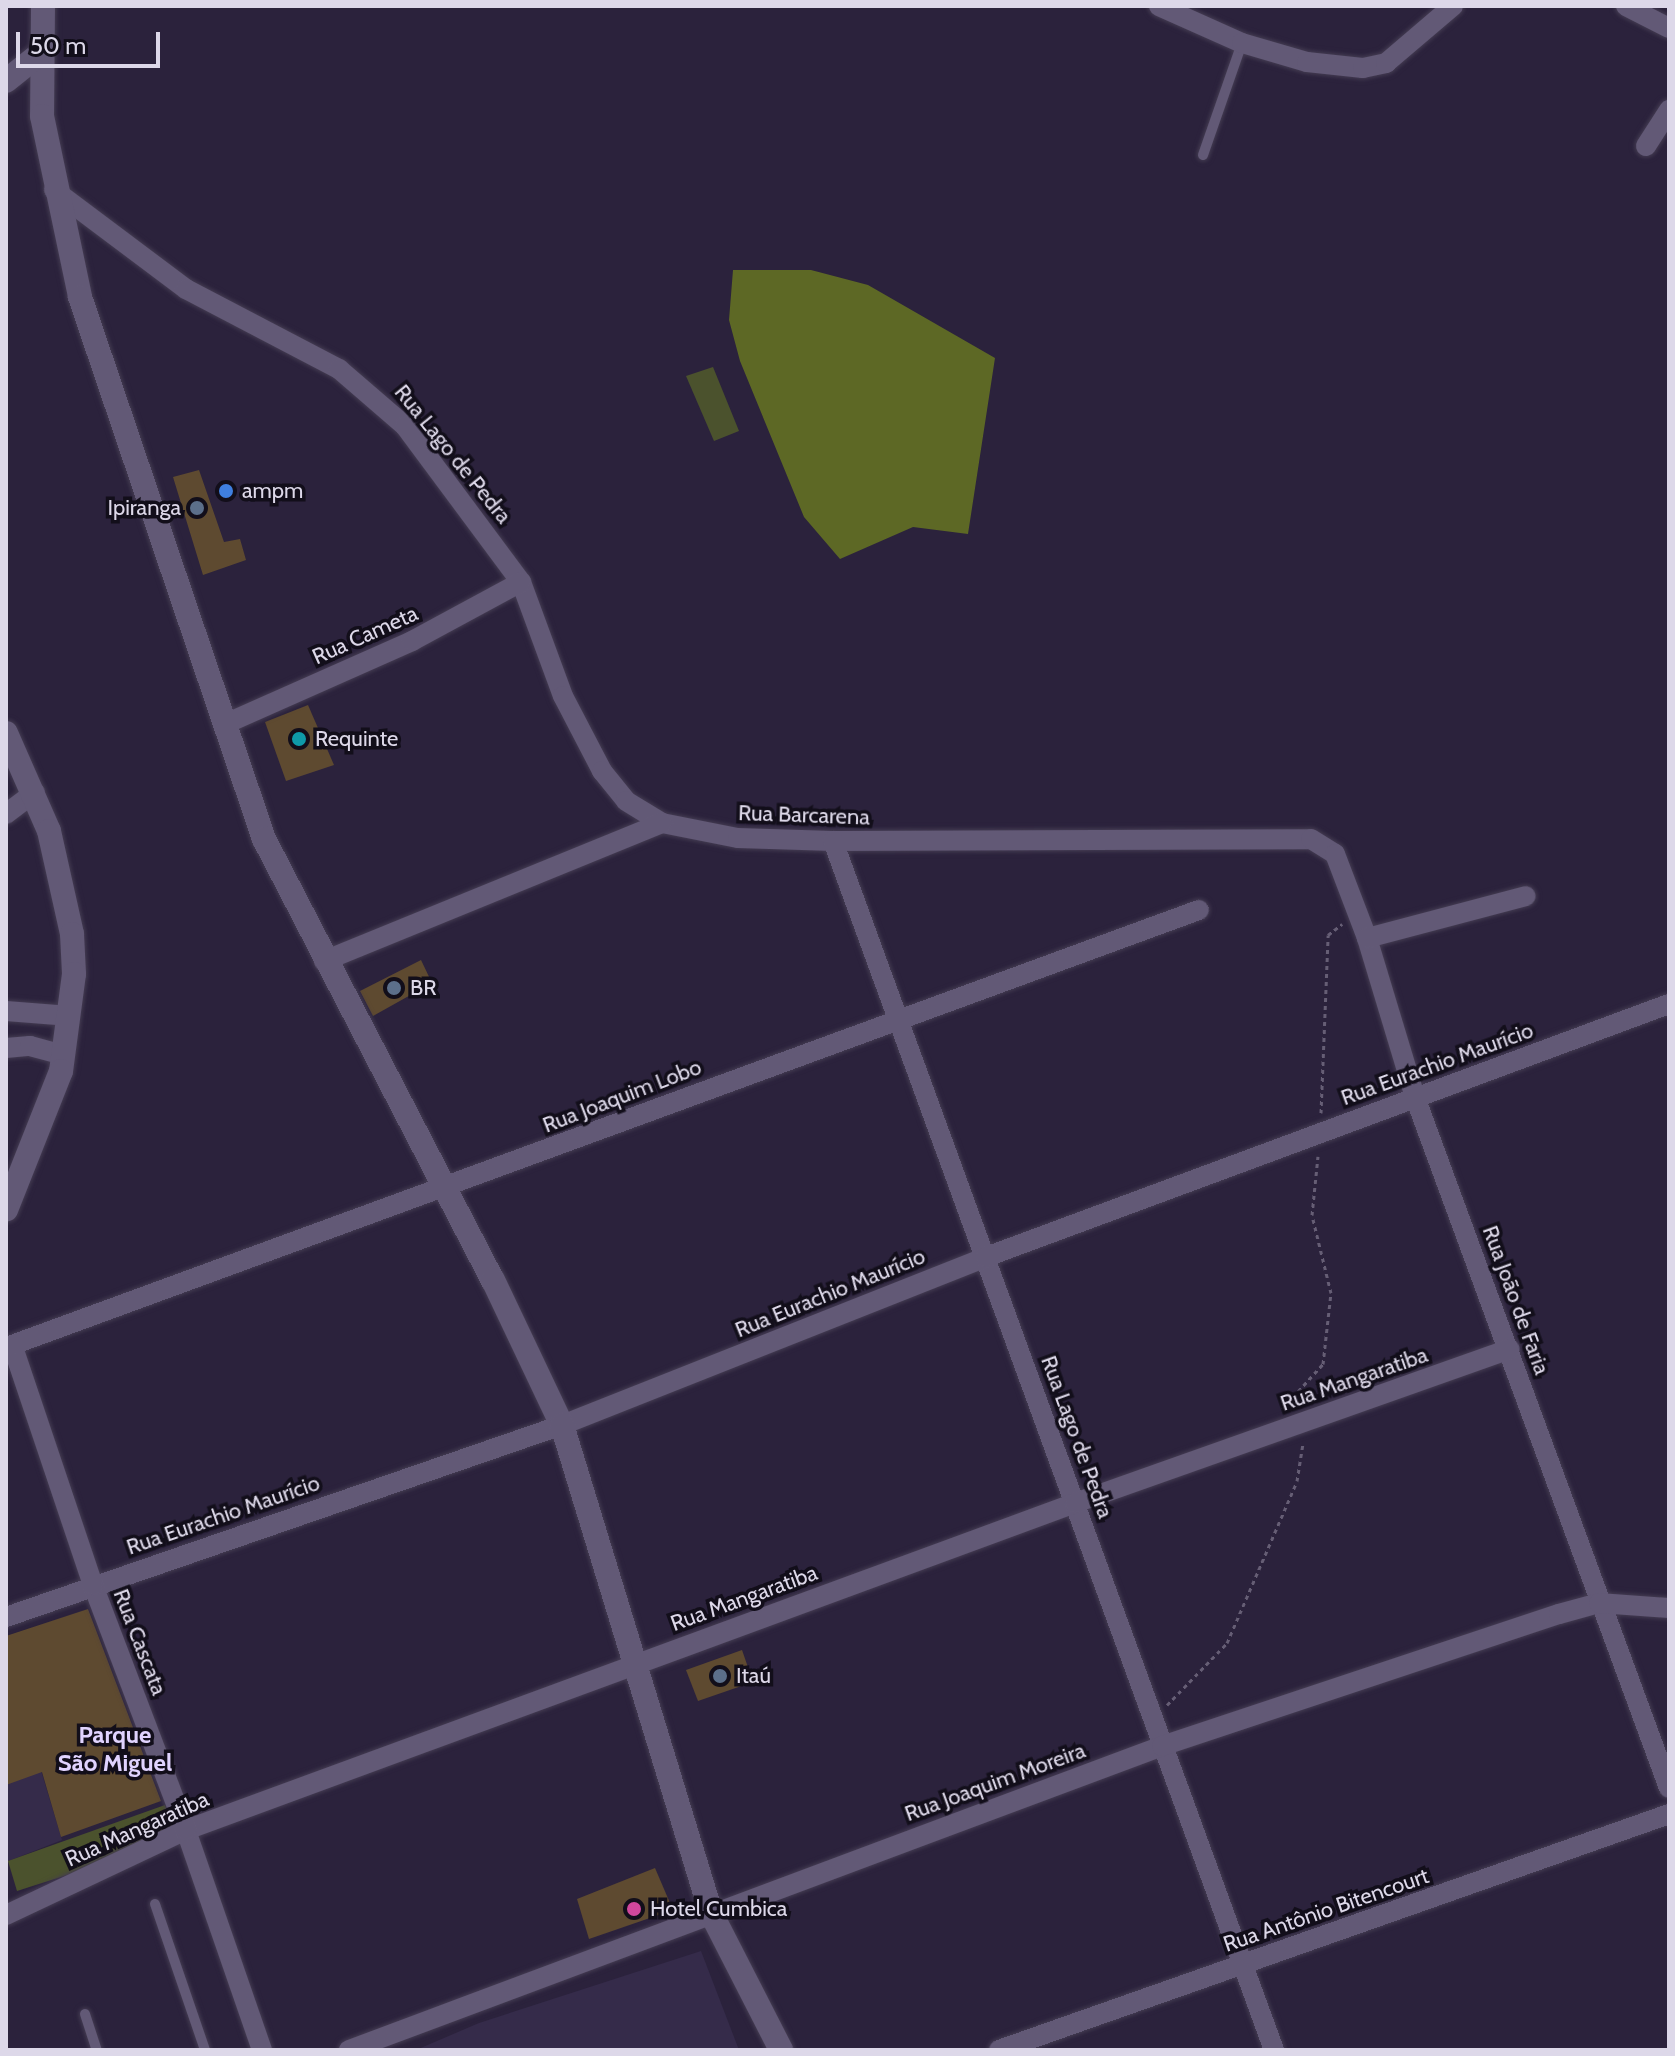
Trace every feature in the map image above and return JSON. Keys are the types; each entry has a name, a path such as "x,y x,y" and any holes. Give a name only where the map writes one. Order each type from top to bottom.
{"main road":[{"path":"43,6 42,116 54,190 80,297 264,839 562,1425 632,1664 711,1913 781,2050"},
{"path":"6,81 41,53"},
{"path":"6,733 35,792 72,934 70,1016 64,1055 6,1210"}],"street":[{"path":"1159,6 1242,43 1307,62 1363,68 1386,63 1453,6"},
{"path":"1626,6 1669,28"},
{"path":"1646,146 1669,110"},
{"name":"Rua Lago de Pedra","path":"54,190 186,289 301,346 372,394 450,481 521,582 563,696 602,771 626,801 662,823"},
{"name":"Rua Cameta","path":"225,724 412,641 521,582"},
{"path":"6,814 35,792"},
{"path":"324,961 662,823"},
{"name":"Rua Barcarena","path":"662,823 738,838 833,841 1311,839"},
{"name":"Rua João de Faria","path":"1311,839 1335,854 1359,912 1415,1097 1669,1788"},
{"name":"Rua Lago de Pedra","path":"833,841 1274,2050"},
{"path":"1367,938 1526,896"},
{"name":"Rua Joaquim Lobo","path":"60,1324 172,1290 898,1017 1199,910"},
{"name":"Rua Eurachio Maurício","path":"6,1617 562,1425 986,1257 1669,1004"},
{"path":"6,1011 70,1016"},
{"path":"6,1048 30,1046 64,1055"},
{"name":"Rua Cascata","path":"60,1324 12,1345 93,1585 186,1830 262,2050"},
{"name":"Rua Mangaratiba","path":"6,1915 186,1830 632,1664 1509,1349"},
{"name":"Rua Joaquim Moreira","path":"349,2050 1162,1746 1599,1603 1669,1608"},
{"name":"Rua Antônio Bitencourt","path":"999,2050 1669,1814"}],"lane":[{"path":"1203,155 1242,43"},
{"path":"155,1904 205,2050"},
{"path":"85,2014 97,2050"}],"path":[{"path":"1153,1720 1227,1643 1297,1481 1303,1440 1282,1430 1282,1403 1323,1364 1331,1293 1312,1215 1321,1132 1328,935 1359,912"}],"shaded area":[{"path":"6,1655 62,1840 6,1862"},
{"path":"701,1951 739,2050 416,2050 479,2023"}],"green space":[{"path":"733,270 811,270 868,285 995,358 968,534 913,527 840,559 804,517 740,361 729,320"},
{"path":"713,367 739,431 714,441 686,376"},
{"path":"165,1805 175,1829 89,1868 17,1891 8,1861"}],"building":[{"name":"Ipiranga","path":"199,470 224,542 240,539 246,560 203,575 173,477"},
{"name":"Requinte","path":"308,705 334,765 286,781 265,722"},
{"name":"BR","path":"421,960 432,983 373,1016 360,991"},
{"path":"88,1609 161,1801 61,1837 42,1772 6,1785 6,1636"},
{"name":"Itaú","path":"742,1650 753,1682 698,1701 686,1670"},
{"path":"655,1868 673,1910 589,1939 577,1899"}],"place":[{"name":"ampm","path":"226,491"},
{"name":"Ipiranga","path":"197,508"},
{"name":"Requinte","path":"299,739"},
{"name":"BR","path":"394,988"},
{"name":"Itaú","path":"720,1676"},
{"name":"Hotel Cumbica","path":"634,1909"}],"district":[{"name":"Parque São Miguel","path":"115,1749"}]}
